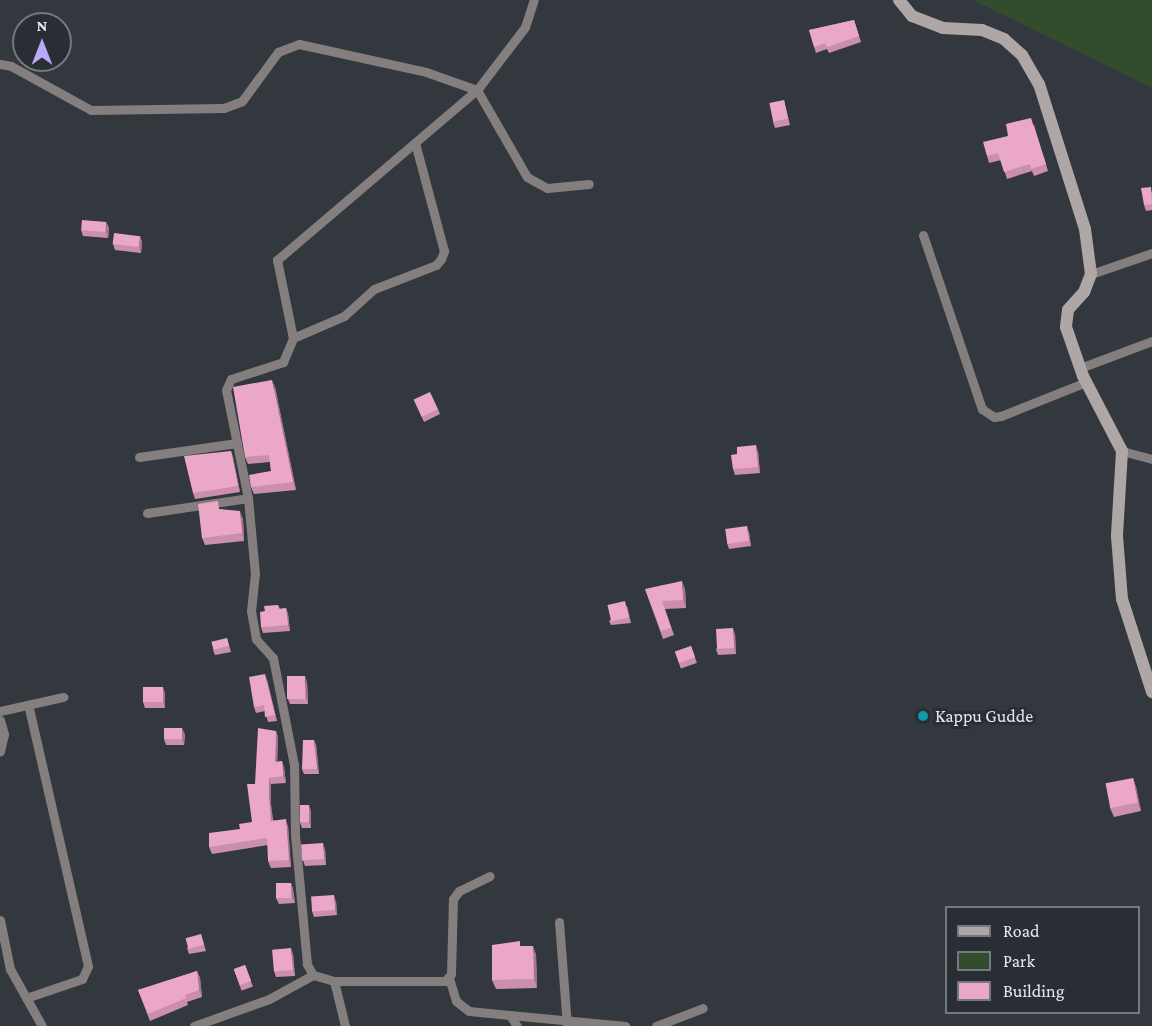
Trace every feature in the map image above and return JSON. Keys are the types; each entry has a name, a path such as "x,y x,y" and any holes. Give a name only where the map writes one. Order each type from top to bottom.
{"street":[{"path":"313,975 307,964 295,834 294,765 273,658 256,639 251,611 255,574 248,498 226,390 231,379 283,362 293,338 278,261 477,90 525,27 534,0"},
{"path":"899,0 912,16 943,28 982,30 1004,39 1022,55 1039,84 1082,218 1091,274 1084,292 1068,310 1066,327 1086,382 1122,451 1117,536 1122,599 1152,692"},
{"path":"0,64 11,66 91,110 233,107 242,101 278,52 299,44 426,72 477,90 527,177 547,188 589,184"},
{"path":"293,338 344,316 374,289 436,265 441,259 444,251 415,143"},
{"path":"924,236 982,409 994,417 1000,416 1086,382"},
{"path":"1091,274 1152,253"},
{"path":"1080,368 1152,341"},
{"path":"139,457 237,443"},
{"path":"1122,451 1152,459"},
{"path":"147,513 248,498"},
{"path":"0,711 63,697"},
{"path":"26,998 82,979 88,966 28,705"},
{"path":"0,720 4,734 0,752"},
{"path":"490,876 459,891 453,899 448,978 460,1006 566,1023 625,1026"},
{"path":"0,920 10,969 42,1026"},
{"path":"559,922 566,1023"},
{"path":"194,1026 269,999 313,975 334,981 448,978"},
{"path":"334,981 345,1026"},
{"path":"656,1026 703,1008"},
{"path":"510,1015 517,1026"}],"green space":[{"path":"973,0 1152,0 1152,88"}],"building":[{"path":"854,20 859,36 827,47 825,43 814,47 809,30"},
{"path":"784,100 788,119 773,122 769,103"},
{"path":"1031,118 1046,164 1031,169 1030,164 1004,172 998,153 987,156 983,142 1008,136 1006,124"},
{"path":"1151,187 1152,204 1144,205 1141,188"},
{"path":"82,220 106,222 105,232 81,230"},
{"path":"114,233 140,236 138,247 113,244"},
{"path":"272,380 293,482 251,487 249,475 271,471 269,455 245,457 233,387"},
{"path":"430,392 438,409 422,417 414,400"},
{"path":"756,445 758,467 733,469 731,455 737,454 737,447"},
{"path":"231,451 238,486 193,493 184,456"},
{"path":"218,501 219,509 240,511 242,533 202,538 198,504"},
{"path":"747,526 749,541 727,544 725,529"},
{"path":"682,581 683,600 662,601 671,628 661,631 645,589"},
{"path":"625,601 629,618 611,622 607,605"},
{"path":"278,605 279,609 286,608 288,625 261,627 260,612 265,611 264,606"},
{"path":"733,628 734,648 717,649 716,629"},
{"path":"227,638 229,646 213,650 211,642"},
{"path":"691,646 695,657 679,663 675,652"},
{"path":"265,674 275,715 265,717 264,705 254,707 249,677"},
{"path":"287,676 305,676 305,699 287,699"},
{"path":"143,687 163,687 163,702 143,702"},
{"path":"164,728 182,728 182,739 164,739"},
{"path":"258,728 276,731 275,762 282,761 283,776 269,778 271,821 286,819 289,860 268,861 267,838 209,847 209,833 240,829 239,824 252,822 247,784 255,784"},
{"path":"303,740 314,740 317,769 302,769"},
{"path":"1133,778 1138,803 1110,808 1106,783"},
{"path":"300,805 309,805 309,822 300,822"},
{"path":"323,843 324,859 302,860 301,845"},
{"path":"276,883 291,883 291,898 276,898"},
{"path":"334,895 335,910 312,912 311,897"},
{"path":"201,934 204,945 188,949 186,938"},
{"path":"520,941 520,946 533,946 534,979 492,980 492,945"},
{"path":"291,948 293,970 274,972 272,950"},
{"path":"245,965 251,981 240,985 234,969"},
{"path":"197,971 199,990 148,1014 138,990"}],"place":[{"name":"Kappu Gudde","path":"923,716"}]}
